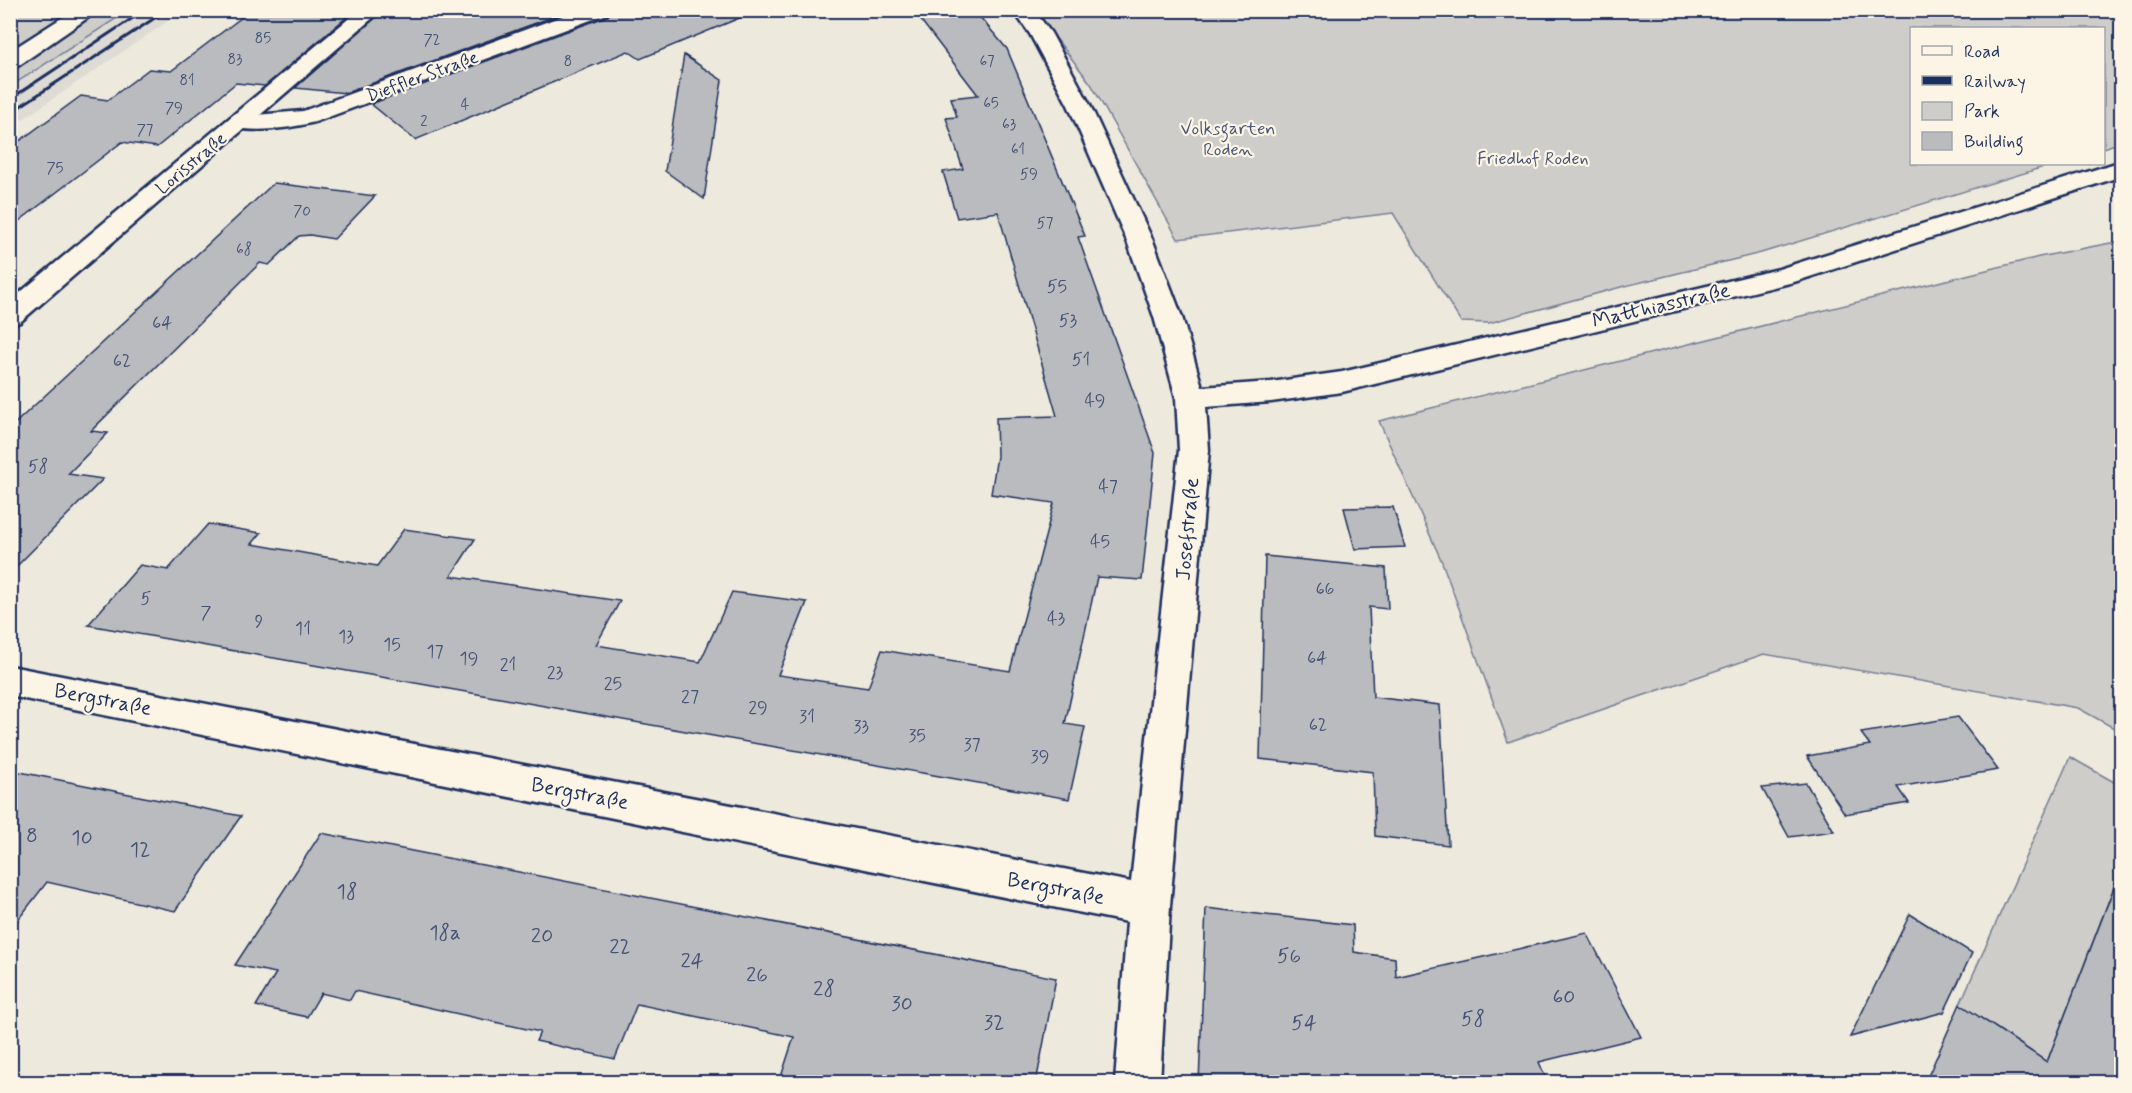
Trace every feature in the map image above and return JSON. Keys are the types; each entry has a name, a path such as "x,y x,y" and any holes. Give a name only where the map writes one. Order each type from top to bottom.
{"street":[{"path":"10,61 90,10"},
{"name":"Lorisstraße","path":"10,316 372,10"},
{"name":"Dieffler Straße","path":"240,122 267,122 307,117 600,10"},
{"name":"Josefstraße","path":"1023,10 1040,33 1079,105 1140,241 1168,317 1191,398 1194,450 1149,906 1137,1083"},
{"name":"Matthiasstraße","path":"1191,398 1271,392 1342,382 1785,276 2121,168"},
{"name":"Bergstraße","path":"10,681 1149,906"}],"shaded area":[{"path":"128,11 183,11 11,127 11,86"}],"green space":[{"path":"11,11 128,11 11,86"},
{"name":"Friedhof Roden","path":"1035,11 2121,11 2121,142 2105,148 2105,27 1910,27 1910,165 2051,165 1761,253 1621,287 1489,323 1461,322 1393,213 1178,239 1091,84"},
{"path":"2121,241 2121,732 2078,708 1764,654 1508,742 1442,562 1379,421 2039,257"},
{"path":"2070,757 2121,786 2121,868 2047,1062 1960,1004"}],"building":[{"path":"269,10 355,10 265,86 236,83 157,147 122,142 10,228 10,148 81,96 108,100 149,69 171,71 250,11 266,13"},
{"path":"384,10 571,10 346,93 295,88"},
{"path":"612,10 754,12 640,59 628,51 415,140 371,104 608,16"},
{"path":"913,10 974,10 1007,49 1085,236 1078,237 1155,453 1142,580 1097,577 1065,724 1085,727 1069,799 88,625 140,565 168,570 208,524 261,533 252,544 377,566 404,529 475,539 451,576 620,601 596,645 700,662 732,592 807,602 778,675 868,688 882,650 1010,671 1054,503 991,494 997,456 996,418 1057,416 998,212 957,218 943,172 963,169 946,118 957,117 951,98 978,95"},
{"path":"684,55 722,80 704,199 665,171"},
{"path":"274,183 375,196 334,239 310,235 299,236 269,265 260,263 91,431 108,433 68,474 103,479 10,573 10,428"},
{"path":"1393,507 1405,547 1355,549 1344,508"},
{"path":"1265,556 1386,568 1388,609 1369,607 1373,697 1440,705 1448,845 1375,836 1373,772 1260,759"},
{"path":"1958,717 1998,770 1898,787 1909,803 1845,814 1807,756 1870,745 1861,733"},
{"path":"10,770 241,816 175,911 47,882 10,930"},
{"path":"1806,783 1834,831 1789,837 1762,788"},
{"path":"321,833 1056,978 1036,1083 779,1083 794,1037 637,1004 615,1059 536,1041 540,1032 355,991 350,1000 321,993 307,1017 256,1006 276,973 235,965"},
{"path":"2118,877 2121,878 2121,1083 1925,1083 1960,1004 2047,1062"},
{"path":"1206,908 1353,925 1354,952 1395,958 1396,977 1587,933 1641,1037 1539,1062 1548,1083 1199,1083"},
{"path":"1910,914 1972,953 1944,1012 1850,1037"}],"railway":[{"path":"10,99 145,10"},
{"path":"10,113 167,10"}],"park label":[{"name":"Volksgarten Roden","path":"1228,138"}]}
